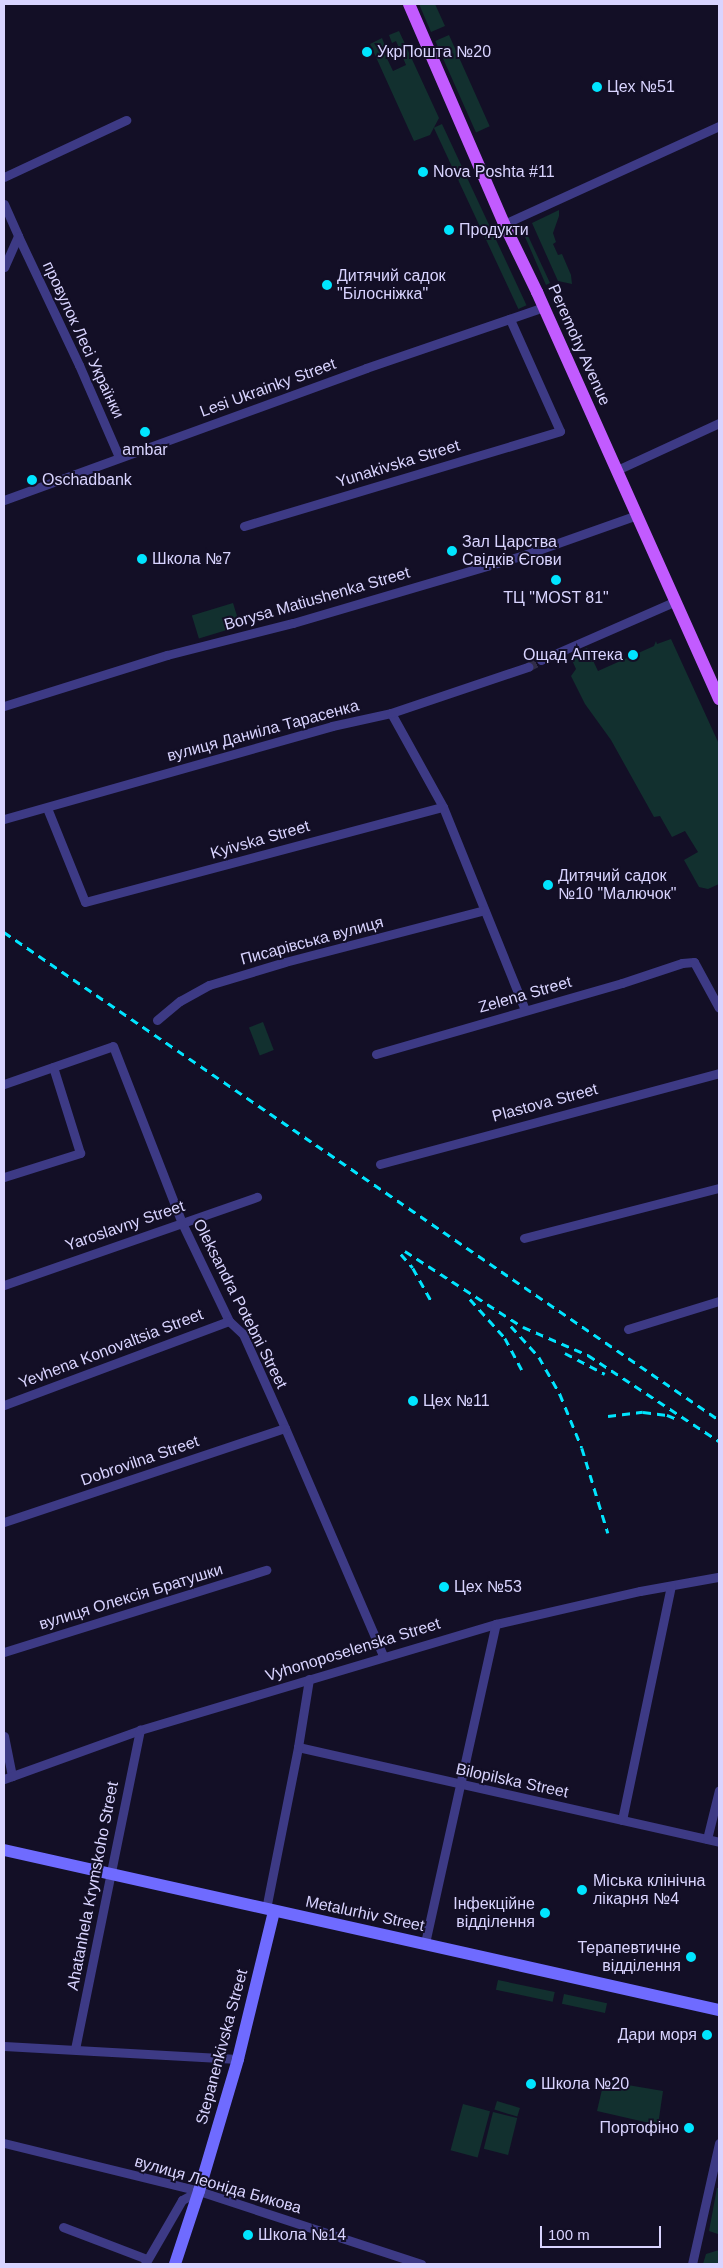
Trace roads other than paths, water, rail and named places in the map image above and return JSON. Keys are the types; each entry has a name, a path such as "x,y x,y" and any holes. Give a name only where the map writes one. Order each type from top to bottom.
{"main road":[{"name":"Peremohy Avenue","path":"409,4 504,224 544,307 719,699"},
{"name":"Metalurhiv Street","path":"4,1850 719,2010"},
{"name":"Stepanenkivska Street","path":"175,2264 199,2192 238,2059 270,1910"}],"street":[{"path":"4,177 126,120"},
{"path":"504,224 719,126"},
{"name":"провулок Лесі Українки","path":"4,204 80,365 119,457"},
{"path":"4,267 18,236"},
{"name":"Lesi Ukrainky Street","path":"4,500 119,457 544,307"},
{"name":"Yunakivska Street","path":"244,526 560,432 510,319"},
{"path":"617,470 719,423"},
{"name":"Borysa Matiushenka Street","path":"4,706 167,655 293,623 524,555 637,516"},
{"path":"541,660 676,601"},
{"name":"вулиця Даниіла Тарасенка","path":"4,819 332,726 391,713 528,666"},
{"path":"391,713 443,807 524,1010"},
{"name":"Kyivska Street","path":"47,808 84,902 443,807"},
{"name":"Писарівська вулиця","path":"156,1020 180,1001 209,985 285,962 484,910"},
{"name":"Zelena Street","path":"376,1054 614,985 682,963 694,962 719,1008"},
{"name":"Oleksandra Potebni Street","path":"53,1067 113,1046 182,1223 229,1321 242,1334 285,1428 383,1656"},
{"path":"4,1084 53,1067 80,1152 4,1177"},
{"name":"Plastova Street","path":"380,1164 719,1073"},
{"path":"524,1238 719,1188"},
{"name":"Yaroslavny Street","path":"4,1285 257,1197"},
{"path":"628,1329 719,1301"},
{"name":"Yevhena Konovaltsia Street","path":"4,1405 229,1321"},
{"name":"Dobrovilna Street","path":"4,1522 285,1428"},
{"name":"вулиця Олексія Братушки","path":"4,1652 266,1570"},
{"name":"Vyhonoposelenska Street","path":"8,1778 140,1730 383,1656 496,1624 640,1591 718,1577"},
{"path":"622,1820 671,1586"},
{"path":"425,1943 496,1624"},
{"name":"Stepanenkivska Street","path":"270,1910 308,1679"},
{"name":"Ahatanhela Krymskoho Street","path":"76,2049 140,1730"},
{"path":"4,1736 8,1778"},
{"name":"Bilopilska Street","path":"298,1747 719,1842"},
{"path":"707,1839 719,1790"},
{"path":"4,2046 238,2059"},
{"name":"вулиця Леоніда Бикова","path":"4,2143 199,2192 421,2264"},
{"path":"692,2264 719,2143"},
{"path":"63,2227 146,2262 182,2200 199,2192"}],"tunnel":[{"path":"528,667 541,660"}],"railway":[{"path":"4,932 719,1420"},
{"path":"405,1251 523,1327 588,1355 719,1441"},
{"path":"401,1254 413,1268 433,1304"},
{"path":"470,1299 505,1338 522,1370"},
{"path":"511,1326 539,1357 560,1394 582,1448 608,1533"},
{"path":"565,1353 605,1374"},
{"path":"608,1416 643,1412 667,1415 677,1419"}],"place":[{"name":"УкрПошта №20","path":"367,52"},
{"name":"Цех №51","path":"597,87"},
{"name":"Nova Poshta #11","path":"423,172"},
{"name":"Продукти","path":"449,230"},
{"name":"Дитячий садок \"Білосніжка\"","path":"327,285"},
{"name":"ambar","path":"145,432"},
{"name":"Oschadbank","path":"32,480"},
{"name":"Зал Царства Свідків Єгови","path":"452,551"},
{"name":"Школа №7","path":"142,559"},
{"name":"ТЦ \"MOST 81\"","path":"556,580"},
{"name":"Ощад Аптека","path":"633,655"},
{"name":"Дитячий садок №10 \"Малючок\"","path":"548,885"},
{"name":"Цех №11","path":"413,1401"},
{"name":"Цех №53","path":"444,1587"},
{"name":"Міська клінічна лікарня №4","path":"582,1890"},
{"name":"Інфекційне відділення","path":"545,1913"},
{"name":"Терапевтичне відділення","path":"691,1957"},
{"name":"Дари моря","path":"707,2035"},
{"name":"Школа №20","path":"531,2084"},
{"name":"Портофіно","path":"689,2128"},
{"name":"Школа №14","path":"248,2235"}]}
